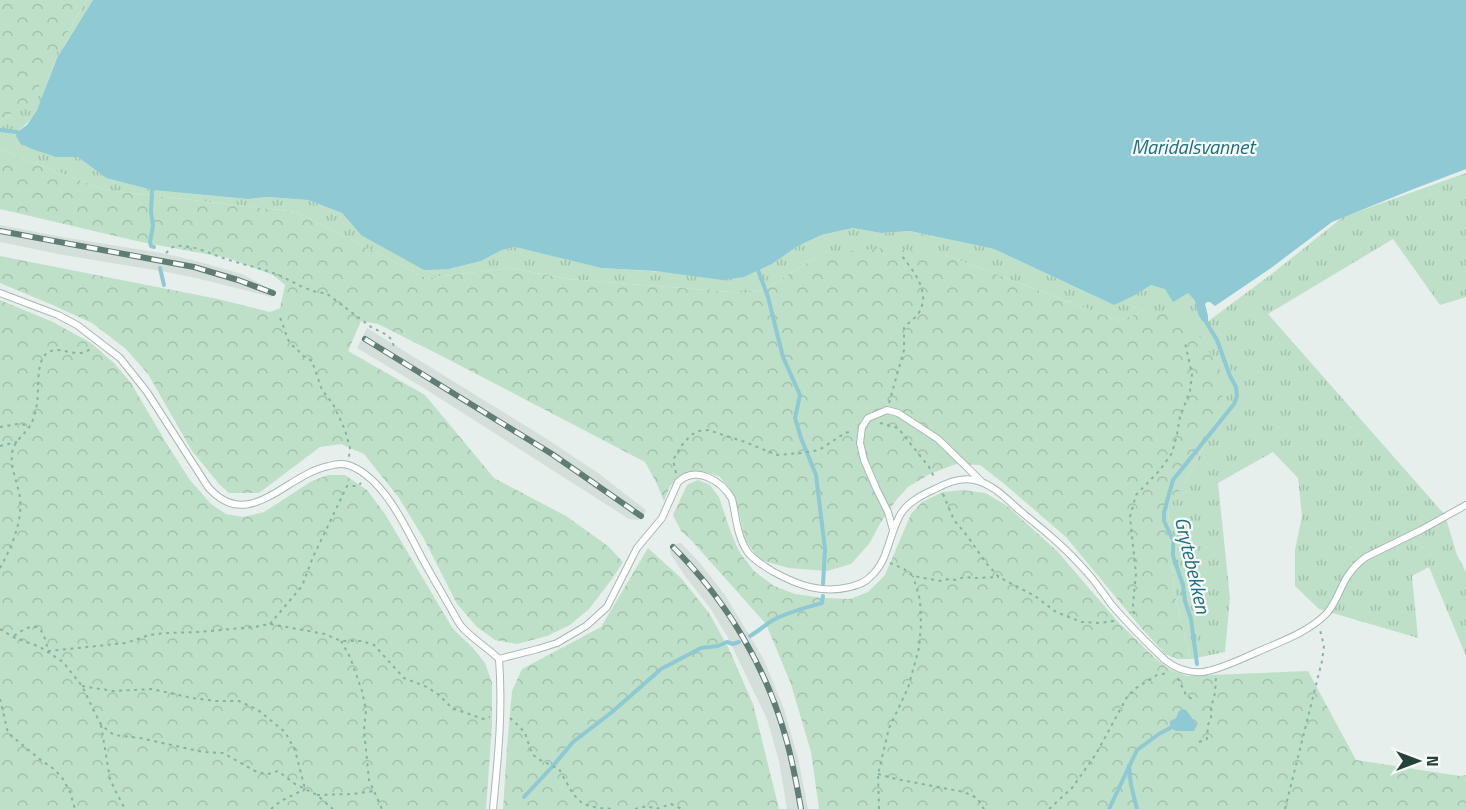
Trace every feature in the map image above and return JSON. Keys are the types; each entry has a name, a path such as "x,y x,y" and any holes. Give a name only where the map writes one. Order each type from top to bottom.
{"lane":[{"path":"0,293 58,315 77,325 112,351 129,368 147,392 208,487 225,502 242,505 255,503 273,496 308,472 334,465 348,465 367,476 386,496 399,515 460,625 499,659 500,714 493,809"},
{"path":"893,530 888,512 864,460 860,443 862,427 868,418 887,410 898,413 938,439 981,482"},
{"path":"499,659 557,643 586,626 607,607 637,548 662,518 678,482 688,476 698,475 714,479 729,493 740,534 747,551 757,562 791,582 827,590 853,586 872,577 885,558 893,530 902,512 912,501 959,480 972,479 981,482 999,492 1083,567 1126,621 1165,660 1186,671 1200,672 1228,665 1286,639 1318,621 1331,608 1347,577 1358,563 1466,505"}],"path":[{"path":"166,253 173,247 190,247 264,269 311,290 326,293 371,327 387,335 392,340 395,350"},
{"path":"883,423 904,350 904,328 919,312 924,294 917,276 902,256"},
{"path":"280,318 290,343 298,349 300,354 312,361 322,390 333,404 345,430 350,448 348,465"},
{"path":"0,568 17,527 20,500 13,472 12,452 30,425 37,408 39,369 45,355 61,350 78,354 89,351 98,340"},
{"path":"678,482 673,459 691,435 699,431 708,430 777,455 819,450 845,433 873,423 883,423 898,428 928,467 954,520 999,577 1035,596 1056,612 1082,622 1131,620 1134,616 1136,574 1130,517 1136,495 1160,470 1172,453 1180,417 1190,391 1192,374 1185,343"},
{"path":"0,427 17,424 30,425"},
{"path":"0,447 17,442"},
{"path":"270,624 302,586 313,557 347,486 358,486 367,476"},
{"path":"885,558 892,565 904,569 913,576 941,581 964,577 999,577"},
{"path":"879,809 878,774 889,728 908,688 919,648 920,600 913,576"},
{"path":"1285,809 1324,646 1318,621"},
{"path":"48,651 126,643 149,635 270,624 324,634 341,640 362,641 374,645 404,678 427,687 452,708 483,719 500,714 513,720 525,733 532,753 540,760 559,769 573,794 583,804 614,809"},
{"path":"13,637 32,626 39,628 45,634 48,651"},
{"path":"0,629 13,637 48,651 63,662 82,686 100,723 114,735 140,738 203,752 223,753 257,772 268,774 278,771 295,784 317,795 333,809"},
{"path":"341,640 350,657 362,691 366,710 364,730 369,780 382,809"},
{"path":"1199,742 1207,739 1217,680 1215,669"},
{"path":"1186,671 1177,675 1186,695 1192,699"},
{"path":"1049,809 1072,788 1096,754 1127,697 1136,688 1157,675 1169,673"},
{"path":"82,686 113,691 152,690 192,698 239,701 258,710 285,732 295,750 305,789"},
{"path":"0,699 8,733 42,762 54,769 63,779 75,809"},
{"path":"100,723 110,778 125,809"},
{"path":"878,774 964,792 977,798 984,809"},
{"path":"271,809 281,801 305,789"},
{"path":"317,795 375,791"},
{"path":"635,809 647,806 656,809 670,804 682,809"}],"shaded area":[{"path":"0,225 167,254 242,274 274,291 272,297 167,272 0,242"},
{"path":"367,328 547,439 598,473 646,510 645,513 638,520 629,519 357,348"},
{"path":"681,543 725,595 763,658 784,709 798,758 808,809 787,809 779,761 767,719 727,636 710,608 671,555 672,548"}],"green space":[{"path":"0,0 87,0 31,102 0,121"},
{"path":"87,0 93,0 58,56 39,106 34,115 19,130 56,157 78,157 106,178 152,190 248,199 267,197 308,200 342,213 361,235 449,269 481,261 502,250 515,247 601,268 744,277 772,264 798,246 821,235 853,228 881,233 910,231 994,249 1114,305 1165,264 1201,309 1207,322 1343,217 1466,173 1466,297 1440,305 1393,239 1268,314 1445,515 1457,555 1466,572 1466,656 1429,567 1412,576 1418,638 1319,609 1295,586 1295,550 1302,516 1298,478 1273,452 1218,483 1230,598 1225,652 1191,659 1174,591 1168,507 1186,481 1219,416 1147,309 1120,321 945,255 818,256 764,290 745,293 568,279 511,268 426,278 297,212 105,190 0,149 0,121 12,114"},
{"path":"0,149 105,190 297,212 426,278 511,268 568,279 745,293 764,290 818,256 889,248 945,255 1120,321 1147,309 1181,316 1195,329 1225,378 1219,416 1186,481 1168,508 1174,591 1191,659 1177,659 1165,654 1066,537 980,465 956,464 930,474 908,487 881,522 869,544 851,564 827,571 789,568 760,560 745,540 738,508 730,489 720,477 709,473 684,474 670,486 664,501 645,462 378,324 361,321 348,351 425,395 494,478 566,516 608,546 623,562 589,609 570,625 547,636 517,644 495,640 477,627 457,604 424,539 399,498 364,454 341,444 320,447 259,493 229,493 192,451 148,374 126,349 92,323 0,283 0,256 218,299 270,312 280,308 285,285 273,275 228,258 141,242 0,209"},
{"path":"0,300 53,322 91,343 114,363 131,383 190,480 211,504 226,514 243,517 264,512 312,481 328,475 345,475 367,490 385,514 453,629 485,663 492,683 492,726 486,809 0,809"},
{"path":"698,480 710,485 719,497 740,553 754,571 774,586 795,594 823,598 850,599 868,592 885,575 911,514 922,502 943,492 963,490 985,493 1006,505 1057,551 1119,623 1169,669 1187,676 1308,671 1356,760 1460,776 1466,775 1466,809 819,809 811,752 791,684 766,624 681,531 673,515 687,485"},
{"path":"648,548 681,578 709,613 728,647 753,704 779,809 503,809 512,691 522,669 601,627"}],"water":[{"name":"Maridalsvannet","path":"93,0 1466,0 1466,169 1332,222 1215,306 1207,302 1205,304 1208,321 1206,322 1202,321 1195,301 1188,293 1173,302 1165,289 1151,285 1114,305 994,249 910,231 881,233 853,228 821,235 798,246 772,264 744,277 723,280 655,271 601,268 515,247 502,250 481,261 449,269 424,270 361,235 342,213 308,200 267,197 248,199 152,190 106,178 78,157 56,157 20,143 16,136 17,132 27,125 37,110 57,58"},
{"path":"1184,709 1197,725 1194,731 1176,731 1170,728 1170,721"}],"waterway":[{"path":"0,130 17,132"},
{"path":"152,190 153,226 150,242 154,247"},
{"path":"160,268 164,285"},
{"path":"758,270 768,297 783,357 800,395 795,418 816,475 825,549 823,584"},
{"name":"Grytebekken","path":"1197,664 1191,619 1173,556 1173,540 1164,521 1164,512 1173,480 1234,404 1237,396 1236,387 1217,340 1206,322"},
{"path":"750,636 781,616 822,603 823,596"},
{"path":"524,797 573,742 612,712 661,669 701,648 718,646 727,642 733,644 739,642"},
{"name":"Grytebekken","path":"1109,809 1137,750 1170,728"},
{"path":"1129,766 1137,809"}],"railway":[{"path":"0,231 194,267 273,293"},
{"path":"365,339 552,454 641,516"},
{"path":"673,547 693,568 728,613 756,662 779,715 801,809"}]}
